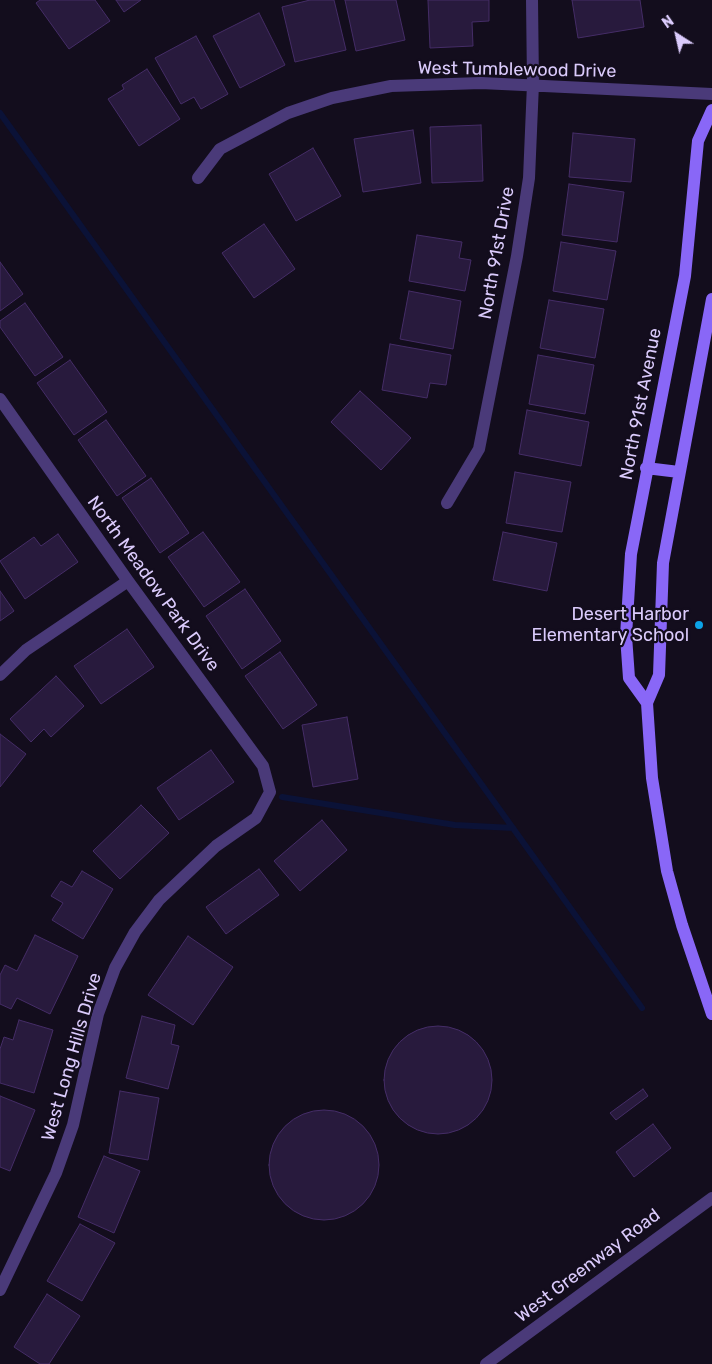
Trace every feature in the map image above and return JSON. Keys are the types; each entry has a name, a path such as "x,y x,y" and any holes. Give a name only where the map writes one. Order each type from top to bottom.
{"main road":[{"name":"North 91st Avenue","path":"647,704 629,678 626,636 631,554 646,468 685,276 692,226 698,141 712,110"},
{"path":"712,299 663,563 658,675 647,704 652,778 667,871 682,925 712,1014"},
{"path":"646,468 679,472"}],"street":[{"name":"North 91st Drive","path":"447,503 479,449 499,338 517,256 528,178 533,84 532,0"},
{"name":"West Tumblewood Drive","path":"198,178 220,150 288,113 332,98 400,86 481,83 533,84 712,94"},
{"name":"North Meadow Park Drive","path":"0,399 128,581 264,766 270,792"},
{"path":"0,675 26,650 128,581"},
{"name":"West Long Hills Drive","path":"0,1290 56,1173 73,1125 98,1014 105,992 123,954 135,932 159,900 216,846 256,818 270,792"},
{"name":"West Greenway Road","path":"486,1364 712,1198"}],"building":[{"path":"40,0 95,0 110,21 69,49 36,3"},
{"path":"116,0 141,0 124,12"},
{"path":"310,0 334,0 346,50 295,62 282,7"},
{"path":"345,0 396,0 405,40 356,51"},
{"path":"428,0 489,0 489,21 472,22 473,46 430,48"},
{"path":"572,0 640,0 644,27 578,38"},
{"path":"259,13 285,65 240,88 213,36"},
{"path":"196,36 228,94 201,109 194,97 181,104 155,58"},
{"path":"147,69 180,119 139,146 108,99 124,89 122,85"},
{"path":"481,125 483,181 432,183 430,127"},
{"path":"413,130 421,183 363,192 354,139"},
{"path":"573,133 635,139 631,182 569,177"},
{"path":"313,148 341,196 296,221 269,174"},
{"path":"569,184 624,192 617,242 562,235"},
{"path":"264,224 295,269 254,298 222,253"},
{"path":"417,235 462,242 459,258 471,260 465,291 409,281"},
{"path":"561,242 616,251 607,300 553,291"},
{"path":"0,262 23,294 0,311"},
{"path":"409,291 461,301 453,349 400,339"},
{"path":"549,300 604,309 595,358 540,348"},
{"path":"25,303 63,357 35,376 0,327 0,321"},
{"path":"390,344 451,355 446,385 430,383 427,398 382,390"},
{"path":"538,355 594,365 585,414 529,404"},
{"path":"70,360 107,412 74,435 37,383"},
{"path":"360,391 411,438 381,470 331,422"},
{"path":"527,410 589,422 581,466 519,454"},
{"path":"106,420 146,476 117,496 78,440"},
{"path":"515,472 571,482 562,532 506,523"},
{"path":"151,478 189,533 160,553 122,498"},
{"path":"203,532 240,582 204,607 168,557"},
{"path":"503,532 557,543 547,591 493,580"},
{"path":"58,534 78,562 25,599 0,561 34,537 41,546"},
{"path":"245,589 281,641 242,669 206,616"},
{"path":"0,591 14,611 0,621"},
{"path":"127,629 154,667 101,704 74,666"},
{"path":"280,652 317,705 283,729 245,676"},
{"path":"56,676 84,706 51,737 44,729 31,742 10,719"},
{"path":"347,717 358,779 313,787 302,725"},
{"path":"0,734 26,754 0,787"},
{"path":"211,750 234,782 179,820 157,788"},
{"path":"141,805 169,833 120,879 93,851"},
{"path":"322,820 347,850 300,891 274,861"},
{"path":"259,869 279,895 226,934 206,907"},
{"path":"82,871 113,889 83,939 52,920 63,903 51,896 61,881 72,887"},
{"path":"35,935 78,956 50,1014 17,998 11,1009 0,1004 0,975 5,965 17,971"},
{"path":"188,936 233,967 193,1025 148,995"},
{"path":"142,1016 175,1025 171,1044 179,1046 168,1089 126,1078"},
{"path":"19,1020 53,1030 34,1093 0,1083 0,1049 4,1037 13,1040"},
{"path":"438,1026 459,1030 476,1042 488,1059 492,1080 488,1101 476,1118 459,1130 438,1134 417,1130 400,1118 388,1101 384,1080 388,1059 400,1042 417,1030"},
{"path":"643,1089 648,1096 616,1120 610,1113"},
{"path":"120,1091 159,1098 148,1160 109,1153"},
{"path":"0,1096 35,1110 10,1171 0,1167"},
{"path":"324,1110 345,1114 363,1126 375,1144 379,1165 375,1186 363,1204 345,1216 324,1220 303,1216 285,1204 273,1186 269,1165 273,1144 285,1126 303,1114"},
{"path":"653,1124 671,1148 634,1177 616,1152"},
{"path":"104,1156 140,1171 114,1233 78,1217"},
{"path":"80,1224 115,1243 82,1301 47,1281"},
{"path":"47,1294 80,1316 49,1364 40,1364 14,1347"}],"waterway":[{"path":"0,113 642,1008"},
{"path":"282,797 455,825 513,828"}],"place":[{"name":"Desert Harbor Elementary School","path":"699,625"}]}
